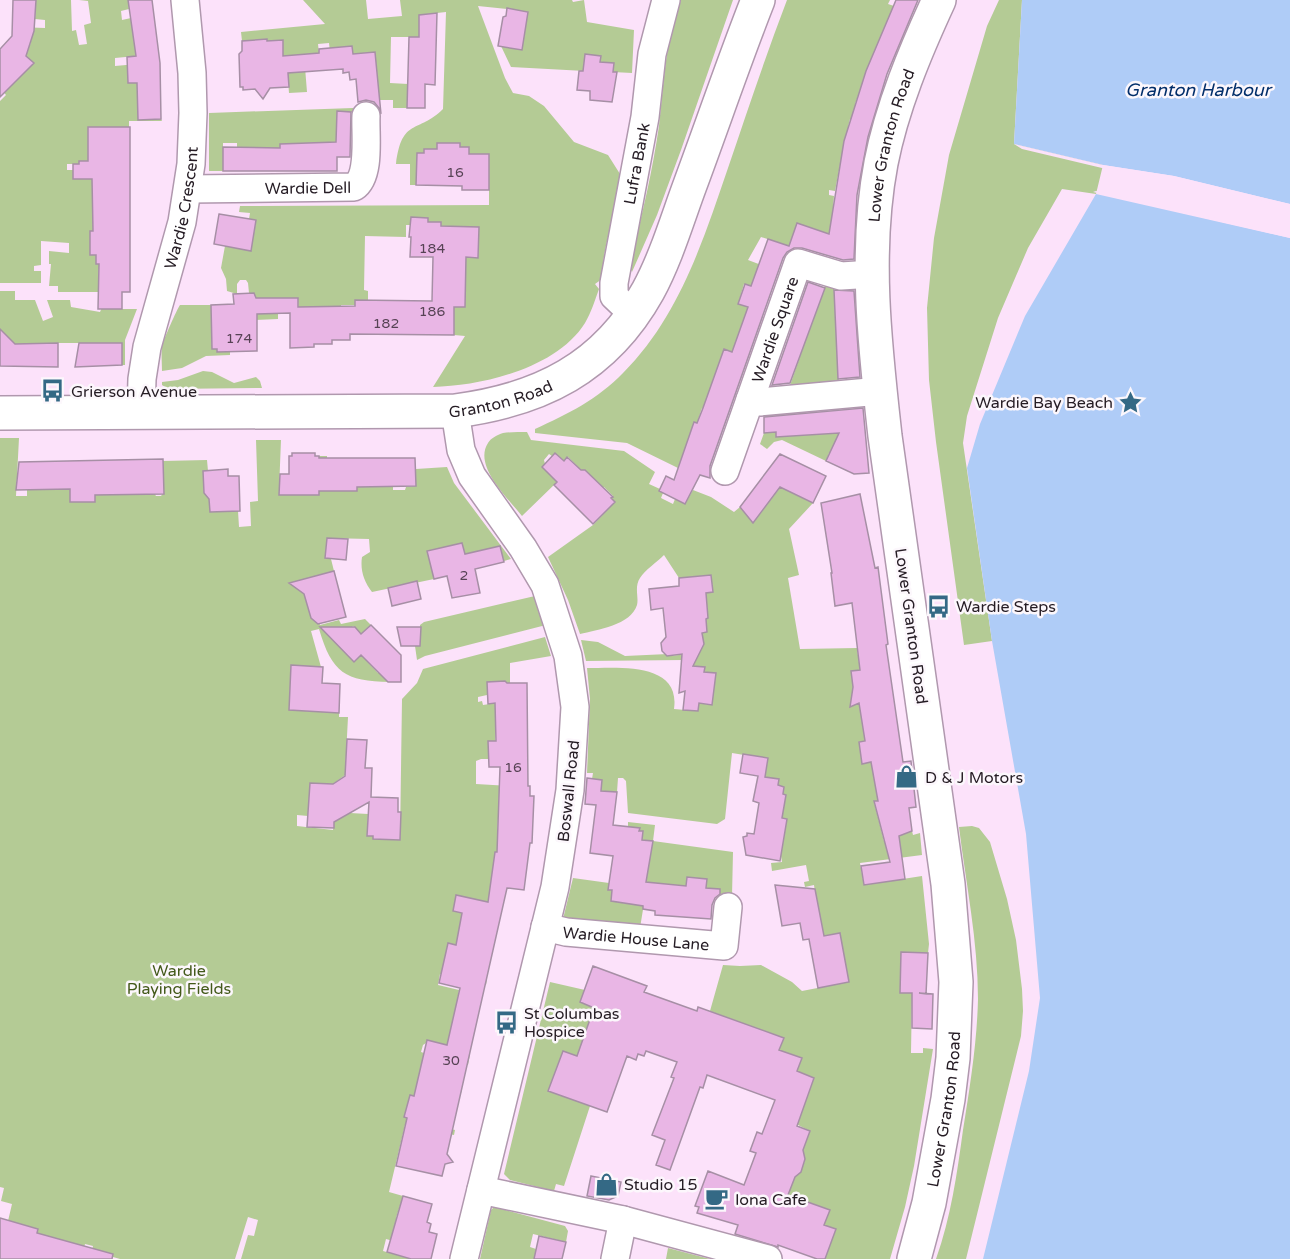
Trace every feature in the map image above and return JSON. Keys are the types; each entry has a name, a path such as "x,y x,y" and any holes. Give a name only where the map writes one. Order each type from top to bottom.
{"main road":[{"name":"Granton Road","path":"0,413 455,411 515,400 563,380 581,369 618,335 634,315 649,290 758,0"},
{"name":"Lower Granton Road","path":"914,1259 929,1203 948,1099 955,1019 954,947 948,884 880,391 873,274 875,210 881,161 900,95 939,0"}],"street":[{"name":"Wardie Crescent","path":"141,413 142,379 147,347 188,189 193,139 193,104 190,39 185,0"},
{"name":"Lufra Bank","path":"634,315 614,296 614,283 645,117 652,54 664,2"},
{"name":"Wardie Dell","path":"188,189 354,187 359,184 365,172 366,116"},
{"name":"Wardie Square","path":"725,471 798,263 841,276 873,274"},
{"name":"Wardie Square","path":"750,400 760,402 880,391"},
{"name":"Boswall Road","path":"455,411 461,450 472,476 523,548 545,585 561,630 572,679 575,722 570,790 562,850 464,1259"},
{"name":"Wardie House Lane","path":"545,927 566,932 724,946 728,907"},
{"path":"481,1190 623,1220 768,1259"},
{"path":"615,1259 623,1220"}],"green space":[{"path":"36,0 71,0 72,31 76,30 79,45 87,44 84,25 91,23 88,1 79,0 128,0 129,9 121,11 122,20 131,18 136,56 115,58 115,66 159,62 137,83 138,111 146,111 146,120 161,119 162,121 129,121 129,127 96,163 79,161 79,164 67,164 67,170 73,170 73,179 92,179 100,241 96,264 106,264 106,268 99,268 98,277 113,292 58,292 58,286 49,286 51,264 49,264 49,251 69,253 69,243 41,241 41,265 34,266 34,271 41,271 41,283 0,283 0,101 6,95 0,88 33,63 16,46 30,45 32,37 18,33 18,27 45,28 45,20 35,19"},
{"path":"303,0 366,0 368,19 402,16 400,0 572,0 573,2 584,0 587,22 634,30 632,73 613,72 614,63 600,62 600,56 585,54 585,71 511,67 501,46 507,9 478,6 505,78 513,93 529,96 544,106 574,142 608,155 620,174 602,279 595,284 599,289 585,323 572,339 556,352 517,372 473,383 433,387 465,336 454,335 454,307 463,257 478,257 479,227 441,229 441,222 428,222 428,218 412,217 410,225 406,225 406,237 365,236 364,290 368,291 368,334 359,305 341,305 341,315 299,324 298,298 278,298 278,319 255,320 256,297 249,293 246,280 240,280 237,284 237,294 227,291 226,279 221,268 225,246 251,250 256,221 249,219 250,213 239,212 240,206 489,205 489,154 469,154 469,147 460,147 460,143 437,143 437,149 425,149 416,185 410,185 410,164 396,164 402,139 407,133 443,109 446,12 419,15 419,37 391,37 390,83 408,84 407,108 393,108 393,100 377,100 375,52 353,54 352,46 330,52 329,43 318,44 319,53 304,55 307,92 289,93 287,68 267,40 242,41 241,32 325,24"},
{"path":"681,0 733,0 657,215 632,272 629,266 653,162 668,47"},
{"path":"787,0 890,0 888,4 894,6 855,104 860,106 855,121 850,119 848,127 852,129 845,139 835,191 829,190 829,195 834,196 831,235 797,223 789,246 761,237 748,260 764,266 756,288 744,284 738,304 748,307 733,352 724,349 704,408 702,408 697,423 694,423 678,468 627,443 535,433 535,429 559,418 603,391 643,351 660,328 699,250"},
{"path":"999,0 1022,0 1014,144 1103,165 1096,194 1062,189 1028,248 998,318 967,416 963,443 992,641 964,645 929,380 927,308 934,238 949,155 987,26"},
{"path":"353,108 353,112 337,112 337,142 280,144 280,148 237,148 237,143 223,143 223,171 209,171 209,113"},
{"path":"825,285 834,289 839,382 788,391"},
{"path":"0,291 15,291 15,300 35,300 43,321 53,317 47,300 70,300 71,307 100,312 105,300 108,309 137,309 125,340 125,365 122,365 121,343 33,343 32,367 15,367 12,341 8,337 0,337"},
{"path":"180,305 211,305 212,348 230,348 230,355 206,356 182,368 162,371 162,346"},
{"path":"203,371 212,372 234,383 256,377 262,388 168,389 162,385 162,382 178,380"},
{"path":"850,424 854,474 843,469 846,462 829,453 826,461 782,440 774,442 767,449 760,444 764,433 776,432 776,437 835,433"},
{"path":"527,432 531,440 624,451 655,472 649,484 660,489 659,491 663,493 661,498 673,504 675,499 685,504 693,490 711,497 734,512 740,507 753,523 786,480 794,494 813,503 789,529 799,575 788,578 800,649 857,648 860,670 851,671 864,696 870,740 859,742 862,763 873,762 878,801 874,802 884,841 912,831 913,835 920,833 922,855 860,863 864,885 922,876 929,944 928,953 900,993 912,993 911,1053 923,1053 923,1048 933,1049 914,1166 890,1259 825,1259 836,1229 824,1225 829,1210 788,1195 795,1177 801,1172 805,1160 803,1150 810,1131 794,1123 802,1111 814,1078 797,1071 802,1058 779,1050 783,1039 710,1011 723,965 761,965 792,982 802,991 848,982 821,937 814,885 805,887 804,882 809,881 806,865 772,871 771,863 782,862 779,844 784,787 778,785 779,779 765,777 768,759 732,753 725,819 717,824 628,813 626,781 623,778 618,778 617,792 601,791 602,780 592,779 593,773 587,773 590,699 587,668 630,668 657,675 668,682 674,693 674,709 697,711 699,703 711,705 715,673 704,672 705,668 691,666 684,660 586,661 581,640 598,642 625,656 700,653 698,636 708,618 706,593 713,592 711,575 679,578 664,555 640,578 634,612 621,622 580,634 568,600 548,557 593,525 615,502 611,498 613,496 604,487 601,489 568,457 564,461 555,453 552,456 549,454 542,467 557,482 522,516 488,471 485,452 492,438 503,433"},
{"name":"Wardie Playing Fields","path":"0,438 19,438 16,496 27,496 27,490 70,489 70,502 95,502 95,489 154,493 156,496 161,496 164,492 163,461 207,460 208,471 203,474 209,496 210,512 238,511 239,527 251,526 250,502 258,501 256,440 281,440 279,490 293,495 319,495 319,456 327,456 327,477 357,487 393,487 393,490 405,490 406,487 416,486 416,469 447,467 454,483 511,559 504,561 500,546 465,554 462,543 428,551 434,579 372,592 362,571 362,557 370,552 369,539 327,538 325,558 331,559 334,571 297,581 296,584 300,591 305,590 306,602 314,605 320,625 339,620 341,624 365,619 371,625 361,634 353,626 337,644 354,661 361,655 378,673 390,663 390,682 362,679 342,672 329,656 319,629 311,631 321,667 291,666 289,710 339,713 339,717 348,717 345,775 333,784 310,783 308,816 297,815 297,826 333,830 334,822 350,813 368,814 367,836 373,836 373,839 400,840 402,699 417,683 423,669 545,637 551,656 510,663 510,685 505,681 491,681 487,695 478,697 478,702 482,701 483,705 496,703 495,759 476,761 476,784 510,786 499,795 497,841 507,853 495,852 489,902 456,896 453,911 462,913 455,972 487,979 486,985 440,974 438,985 459,990 457,1001 461,1002 461,1052 470,1054 468,1065 457,1063 429,1041 423,1045 421,1052 424,1053 418,1079 462,1090 460,1096 444,1093 442,1102 410,1095 405,1117 455,1130 454,1135 405,1125 389,1192 403,1196 396,1218 403,1220 397,1242 386,1239 383,1251 411,1259 241,1259 248,1235 254,1236 258,1220 248,1217 235,1259 120,1259 92,1251 93,1246 85,1244 81,1259 29,1259 38,1229 8,1221 12,1204 1,1201 4,1188 0,1187"},
{"path":"535,596 546,625 417,660 415,646 420,645 420,625 424,622"},
{"path":"628,822 655,825 653,841 733,852 732,896 720,896 720,889 706,888 707,879 687,877 686,886 657,884 646,891 640,928 563,919 573,878 609,883 608,889 612,890 611,901 628,904 631,889 652,841 642,840 643,831 639,831 639,828 628,827"},
{"path":"959,827 979,828 990,842 1007,899 1016,940 1022,989 1021,1036 966,1259 936,1259 950,1211 956,1179 976,1032 978,999 976,956"},
{"path":"550,982 585,990 580,1002 594,1008 577,1056 563,1051 549,1090 590,1106 564,1186 556,1184 554,1191 510,1180 504,1174"},
{"path":"494,1207 565,1226 568,1231 566,1242 533,1234 530,1247 536,1249 534,1259 480,1259 491,1210"},
{"path":"668,1248 710,1259 666,1259"}],"water":[{"name":"Granton Harbour","path":"1022,0 1290,0 1290,204 1174,176 1103,165 1014,144"},
{"path":"1096,194 1290,238 1290,1259 983,1259 1029,1071 1040,998 1026,834 992,641 967,468 980,424 1025,316"}],"pier":[{"path":"1014,144 1103,165 1174,176 1290,204 1290,207 1173,179 1102,168 1022,149"},
{"path":"1093,192 1290,235 1290,238"}],"building":[{"path":"13,0 36,0 34,31 26,56 34,63 0,97 0,49 12,36"},
{"path":"128,0 152,0 160,63 161,119 138,120 137,83 128,83 127,57 136,56"},
{"path":"896,0 918,0 887,74 868,137 857,195 854,259 843,260 802,248 794,248 787,252 710,466 710,478 700,475 685,504 659,491 666,476 674,480 694,422 697,423 724,349 732,352 748,307 738,304 745,284 751,286 768,239 789,246 797,223 829,234 844,141 866,71"},
{"path":"507,8 528,12 522,50 498,46 503,17 506,16"},
{"path":"437,13 435,85 425,84 425,108 407,108 409,37 419,37 419,15"},
{"path":"267,39 267,41 283,40 283,56 319,53 319,49 352,46 353,54 375,52 381,114 374,102 366,100 358,102 356,79 350,80 349,72 343,73 343,69 288,73 289,87 270,88 263,99 255,89 243,90 243,87 240,87 239,54 242,51 242,41"},
{"path":"585,54 601,56 600,62 614,63 613,72 617,72 612,102 590,100 590,91 577,90 579,71 583,71"},
{"path":"337,111 351,112 350,157 337,157 337,171 223,171 223,147 280,148 280,144 336,142"},
{"path":"88,127 130,127 130,292 122,292 122,309 98,309 99,264 96,264 96,255 90,255 90,231 93,231 92,179 73,179 73,164 88,161"},
{"path":"437,143 460,143 460,147 469,147 469,154 489,154 489,190 462,190 462,186 416,185 417,153 424,153 424,149 437,149"},
{"path":"219,214 256,220 251,251 214,244"},
{"path":"411,217 428,218 428,222 441,222 441,226 479,227 478,258 466,257 465,307 454,307 454,335 350,334 350,340 332,340 332,344 290,348 290,313 257,314 257,351 217,352 217,349 212,349 211,305 234,304 233,294 254,293 256,298 298,298 298,307 355,306 355,300 432,301 433,257 410,257"},
{"path":"808,282 825,288 790,383 772,385"},
{"path":"834,290 854,291 860,377 838,379"},
{"path":"0,329 15,344 58,343 58,367 0,366"},
{"path":"79,343 122,343 122,365 75,367"},
{"path":"863,408 869,473 854,474 826,461 839,433 776,437 776,432 764,433 764,417"},
{"path":"292,453 315,453 315,456 319,458 415,458 416,486 357,487 357,491 319,491 319,495 279,495 280,474 289,474 289,456 292,456"},
{"path":"555,453 564,461 567,457 581,470 585,470 613,497 611,498 615,502 593,524 554,485 557,482 542,467"},
{"path":"780,454 826,476 813,503 780,487 753,523 740,507"},
{"path":"163,459 164,494 95,495 95,502 70,502 70,489 16,490 19,462"},
{"path":"228,469 228,476 239,476 240,511 210,512 209,499 204,493 203,471"},
{"path":"860,494 875,568 878,567 888,644 886,645 903,762 911,761 916,807 909,808 912,831 899,836 905,879 864,885 861,866 890,862 874,801 878,801 871,762 862,764 859,742 865,741 859,703 850,707 853,687 851,671 860,670 852,603 835,606 821,503"},
{"path":"327,538 348,539 346,560 325,558"},
{"path":"462,543 465,554 500,546 504,562 475,569 480,593 452,598 447,576 434,579 427,551"},
{"path":"334,571 346,617 318,624 311,618 304,594 289,583"},
{"path":"711,575 713,592 706,593 707,632 702,633 704,644 693,666 705,667 704,672 716,673 712,705 699,703 698,711 683,710 685,691 679,693 682,654 667,656 662,651 661,643 666,637 663,608 651,610 649,589 679,586 679,578"},
{"path":"417,581 421,599 392,606 388,588"},
{"path":"371,625 401,655 401,682 388,682 361,655 354,662 320,627 355,627 361,634"},
{"path":"397,627 421,627 420,646 401,646"},
{"path":"291,665 323,667 322,683 340,684 339,713 289,710"},
{"path":"505,681 507,683 527,683 528,786 530,786 530,796 534,796 532,843 530,843 524,890 507,888 447,1154 453,1162 445,1164 442,1176 396,1166 407,1118 404,1117 410,1095 414,1096 427,1040 447,1045 460,988 439,983 448,943 456,945 462,913 453,911 456,895 488,902 495,852 497,852 500,767 489,767 488,741 496,741 495,703 488,704 487,682"},
{"path":"347,739 367,740 365,768 372,768 371,797 398,798 398,812 401,812 400,840 373,839 373,836 367,836 369,802 334,822 334,828 307,827 310,783 333,784 345,776"},
{"path":"743,754 768,758 765,777 779,779 778,785 784,787 783,794 786,795 782,818 787,819 780,861 746,855 743,837 747,836 747,833 754,834 759,803 753,801 758,776 740,773"},
{"path":"587,778 602,780 601,791 617,792 613,825 640,828 639,831 643,831 642,840 653,841 646,882 686,886 687,877 707,879 706,888 720,889 720,894 712,905 711,919 655,915 655,911 643,909 643,906 611,901 612,890 608,890 613,856 590,853 596,805 585,804"},
{"path":"775,885 815,889 824,936 840,933 849,982 818,988 809,939 803,940 800,923 782,926"},
{"path":"901,952 928,953 926,994 933,994 932,1029 912,1028 912,993 900,993"},
{"path":"593,966 647,986 644,992 697,1011 698,1007 784,1038 779,1050 802,1058 797,1071 814,1078 797,1126 810,1131 803,1150 805,1159 801,1172 795,1177 788,1195 830,1210 824,1225 836,1229 825,1259 817,1259 778,1245 778,1247 735,1234 738,1225 697,1213 699,1207 695,1206 708,1171 744,1185 756,1153 750,1151 757,1132 762,1134 775,1100 707,1075 703,1088 700,1087 670,1170 656,1165 665,1140 652,1135 674,1078 671,1077 677,1062 646,1051 644,1056 638,1054 636,1060 627,1056 607,1112 548,1091 563,1051 577,1056 594,1008 580,1002"},
{"path":"591,1176 621,1182 618,1196 609,1200 587,1196"},
{"path":"403,1196 432,1204 427,1222 431,1224 429,1232 437,1234 431,1259 411,1259 387,1252"},
{"path":"0,1218 38,1229 37,1233 113,1254 112,1259 0,1259"},
{"path":"539,1236 566,1242 562,1259 534,1259"}],"place":[{"name":"Grierson Avenue","path":"53,391"},
{"name":"Wardie Bay Beach","path":"1131,402"},
{"name":"Wardie Steps","path":"938,606"},
{"name":"D & J Motors","path":"907,777"},
{"name":"St Columbas Hospice","path":"506,1022"},
{"name":"Studio 15","path":"606,1184"},
{"name":"Iona Cafe","path":"717,1199"}]}
